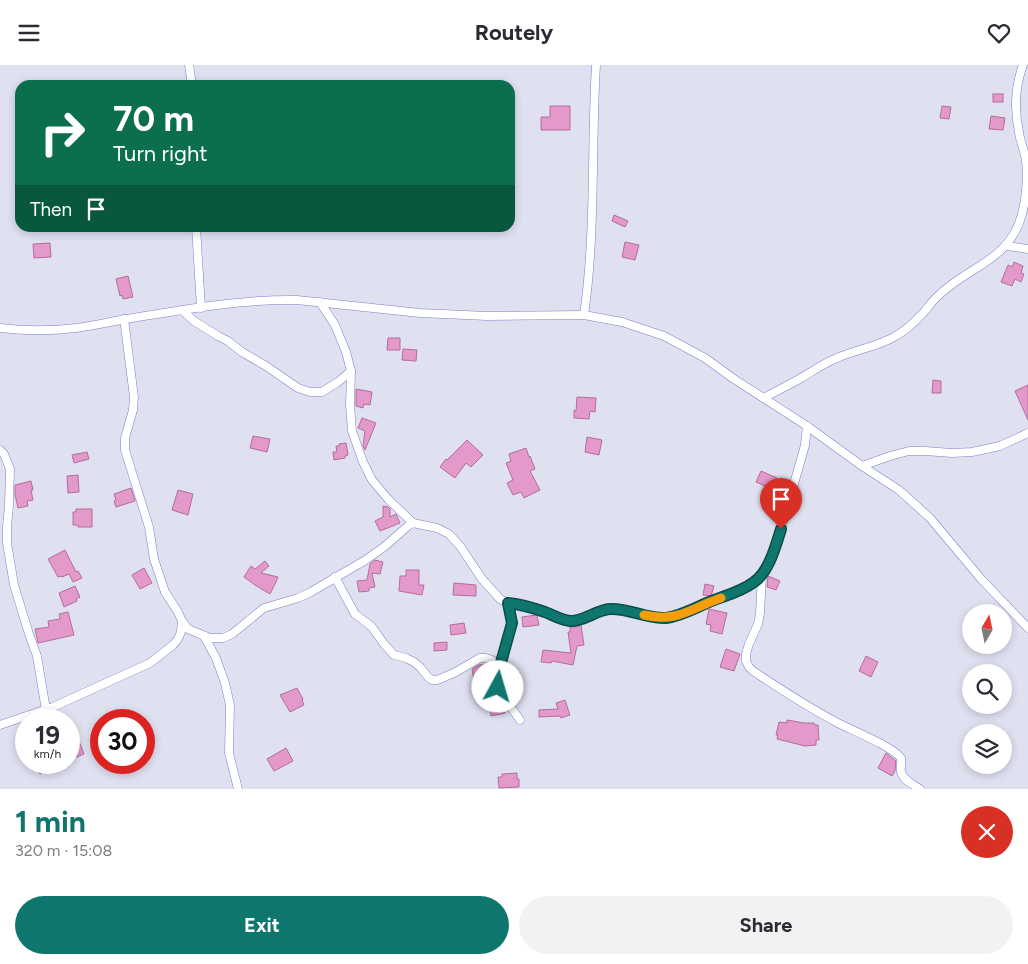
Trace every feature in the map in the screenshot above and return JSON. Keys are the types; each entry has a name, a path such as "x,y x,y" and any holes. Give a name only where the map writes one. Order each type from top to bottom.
{"street":[{"path":"189,65 191,80"},
{"path":"584,315 589,268 596,65"},
{"path":"764,398 837,358 893,337 922,315 937,296 1007,246 1022,214 1027,178 1024,152 1018,131 1016,97 1023,65"},
{"path":"196,232 201,308"},
{"path":"1007,246 1028,249"},
{"path":"0,328 42,331 77,328 124,319 266,300 297,300 420,313 488,316 584,315 622,322 664,336 705,358 808,426 862,466 899,490 924,511 982,581 1028,628"},
{"path":"320,302 335,325 346,352 351,371 350,405 352,431 363,462 372,480 388,499 413,523 437,528 449,534 460,546 482,579 500,599 570,621 577,621 596,612 609,609 666,618 691,611 711,601 728,596 755,582 762,575 777,542 805,445 808,426"},
{"path":"183,311 194,321 228,341 298,388 310,392 322,392 351,371"},
{"path":"124,319 134,397 133,410 125,438 125,449 149,527 154,559 165,592 188,629 215,639 232,634 264,608 309,593 364,561 413,523"},
{"path":"862,466 890,455 909,451 972,452 1000,446 1028,433"},
{"path":"0,450 4,454 10,469 9,506 6,526 11,569 29,634 38,656 46,709"},
{"path":"762,575 758,624 746,654 746,661 749,667 785,693 896,753 901,759 902,776 920,789"},
{"path":"335,577 355,615 372,627 394,655 414,662 432,680 454,673 480,658 485,657 500,666"},
{"path":"508,603 512,623 500,666 498,687 520,720"},
{"path":"48,709 150,663 178,639 182,621"},
{"path":"204,636 216,658 230,705 229,753 238,789"},
{"path":"0,725 15,720"}],"building":[{"path":"993,94 1003,94 1003,102 993,102"},
{"path":"550,106 570,106 570,130 541,130 541,117 550,117"},
{"path":"942,106 951,107 949,119 940,118"},
{"path":"991,116 1005,118 1003,130 989,129"},
{"path":"614,215 628,221 625,227 612,221"},
{"path":"625,242 639,245 635,260 622,257"},
{"path":"50,243 51,257 34,258 33,244"},
{"path":"1014,262 1023,266 1021,273 1024,274 1021,282 1015,279 1012,286 1001,282 1008,265 1012,267"},
{"path":"128,276 133,297 123,299 122,295 120,296 116,279"},
{"path":"388,338 400,338 400,350 387,350"},
{"path":"403,349 417,350 416,361 402,360"},
{"path":"933,380 941,381 941,393 932,393"},
{"path":"1028,385 1028,420 1015,391"},
{"path":"356,389 372,392 370,405 364,404 363,408 356,406"},
{"path":"577,397 596,398 595,412 590,411 589,419 574,418"},
{"path":"362,418 376,423 365,450 363,446 365,431 358,428"},
{"path":"253,436 270,439 267,452 250,448"},
{"path":"587,437 602,440 599,455 585,452"},
{"path":"467,440 483,455 471,467 466,463 455,478 440,467"},
{"path":"346,443 348,455 345,458 334,460 333,452 337,452 336,446"},
{"path":"526,448 535,469 530,471 540,490 524,498 521,492 513,495 507,483 513,480 506,463 511,461 509,454"},
{"path":"87,452 89,459 74,463 72,455"},
{"path":"761,471 777,478 772,489 756,482"},
{"path":"78,475 79,492 68,493 67,476"},
{"path":"31,481 33,500 27,501 28,506 18,508 15,485"},
{"path":"131,488 135,501 116,507 114,494"},
{"path":"178,490 193,494 188,515 172,510"},
{"path":"383,506 390,509 390,517 396,514 400,523 380,531 375,521 383,517"},
{"path":"76,509 92,509 92,527 73,525 73,512 76,512"},
{"path":"65,550 76,572 78,571 82,578 73,582 69,574 58,577 48,559"},
{"path":"375,560 383,562 380,574 372,573 375,587 369,588 369,591 359,592 357,581 367,580 370,564"},
{"path":"265,561 269,566 261,573 278,577 270,594 244,577 251,566 255,569"},
{"path":"144,568 152,583 140,589 132,575"},
{"path":"406,570 419,570 419,585 424,585 422,595 399,591 400,576 406,576"},
{"path":"768,576 780,581 776,590 767,587"},
{"path":"454,583 476,585 476,596 453,595"},
{"path":"705,584 714,586 711,596 703,595"},
{"path":"75,586 80,597 76,599 77,601 64,607 59,593"},
{"path":"709,609 727,613 722,634 710,631 711,625 706,624"},
{"path":"68,612 74,635 38,643 35,629 49,627 48,621 60,619 59,614"},
{"path":"536,615 539,625 523,627 522,617"},
{"path":"464,623 466,633 451,635 450,625"},
{"path":"581,625 584,645 577,646 573,665 552,661 551,663 541,662 543,650 571,653 568,632 570,632 570,627"},
{"path":"447,642 447,650 434,651 434,643"},
{"path":"726,649 740,654 734,671 720,667"},
{"path":"866,656 878,662 871,677 859,671"},
{"path":"486,664 491,666 492,676 474,679 472,669"},
{"path":"505,670 520,673 518,687 513,687 513,689 506,688 504,683"},
{"path":"297,688 304,705 290,712 280,695"},
{"path":"496,699 498,710 498,707 503,706 505,713 491,716 488,701"},
{"path":"565,700 570,715 561,718 560,716 539,717 539,710 558,709 556,703"},
{"path":"787,720 818,725 819,740 816,740 816,745 805,746 777,739 779,722 787,723"},
{"path":"80,744 84,754 80,756"},
{"path":"286,748 293,761 274,771 267,759"},
{"path":"886,753 896,761 895,771 892,776 878,768"},
{"path":"517,773 519,787 499,788 498,777 502,777 502,774"}],"slow traffic":[{"path":"644,615 666,618 680,615 721,598"}],"route":[{"path":"498,687 498,673 512,623 508,603 518,604 570,621 577,621 596,612 609,609 666,618 680,615 706,603 728,596 755,582 762,575 770,559 781,529"}]}
